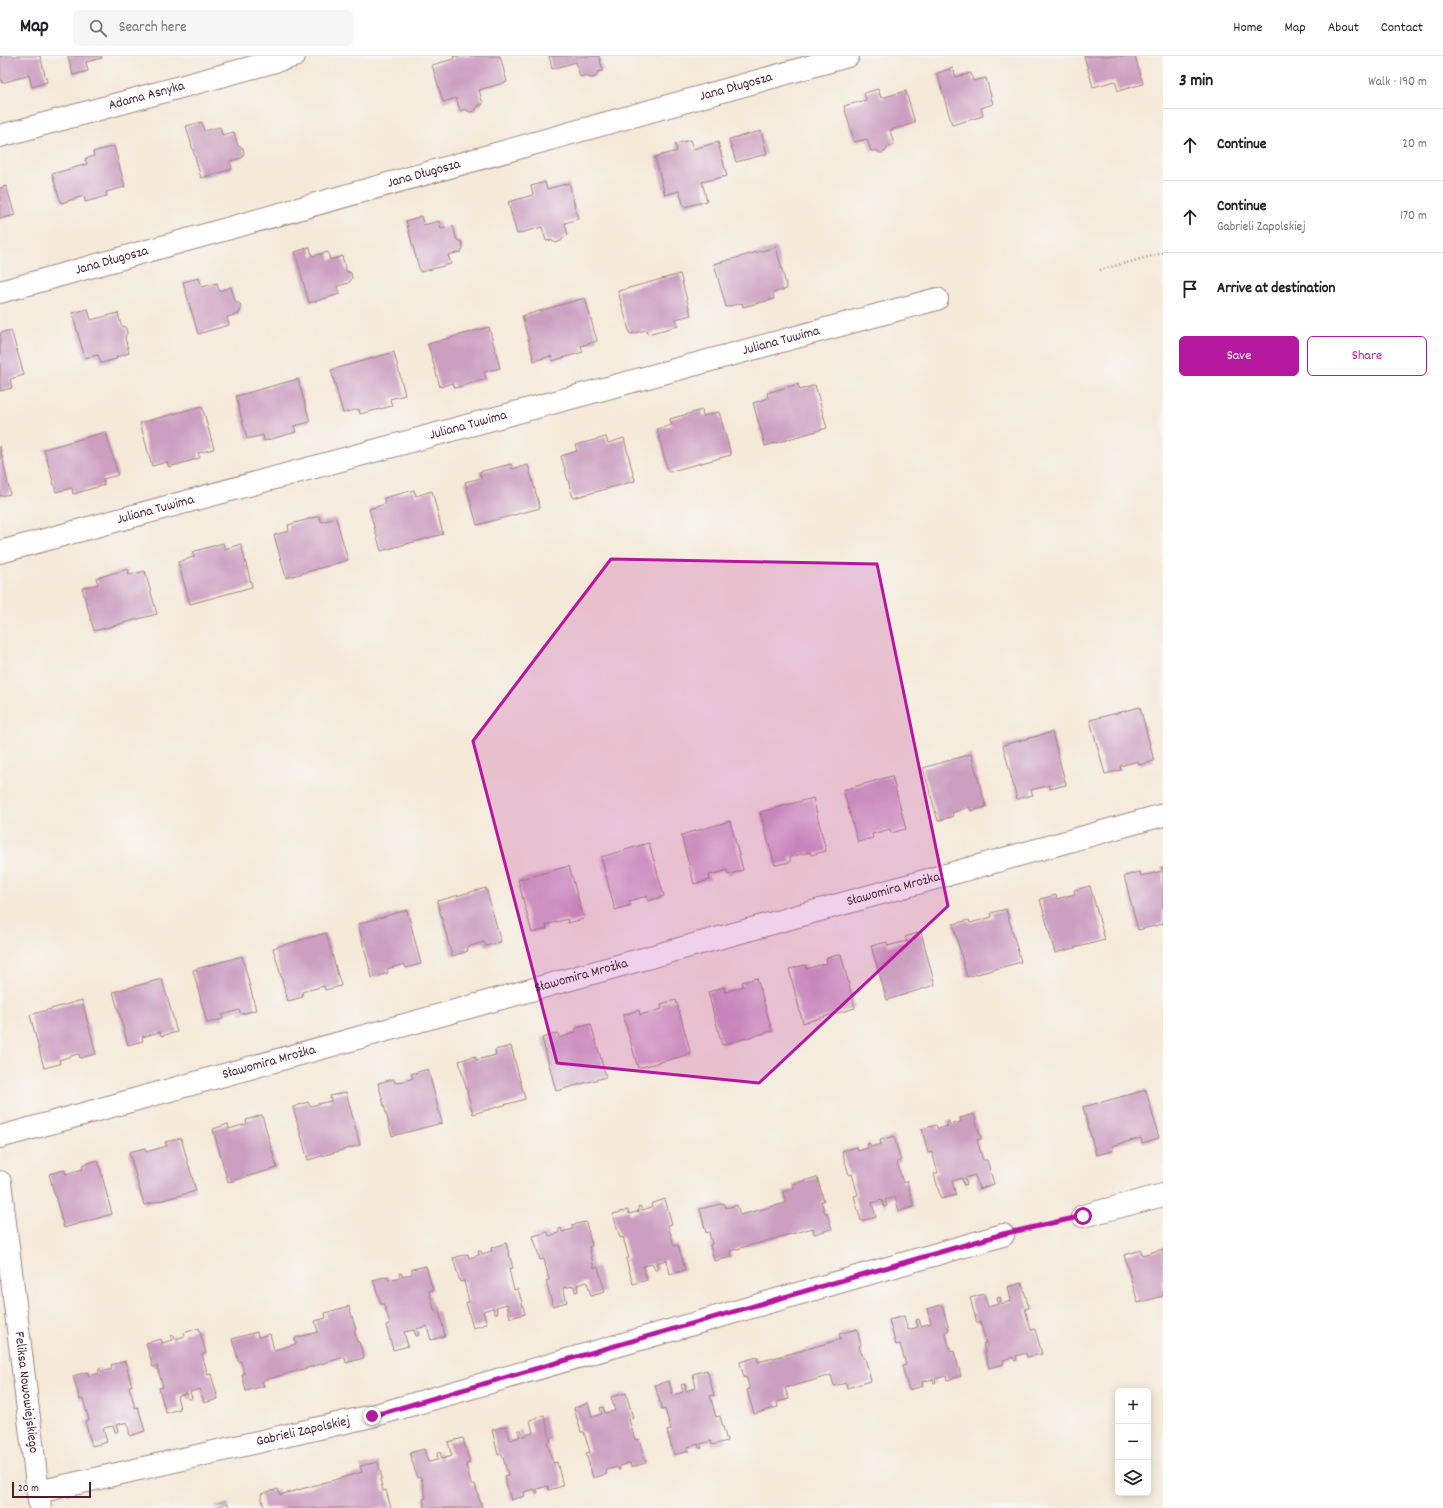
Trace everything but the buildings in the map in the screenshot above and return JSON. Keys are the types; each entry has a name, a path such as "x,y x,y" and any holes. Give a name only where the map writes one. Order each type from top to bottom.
{"street":[{"name":"Adama Asnyka","path":"0,136 294,56"},
{"name":"Jana Długosza","path":"0,292 848,56"},
{"name":"Juliana Tuwima","path":"0,552 937,299"},
{"name":"Sławomira Mrożka","path":"0,1137 1163,815"},
{"name":"Feliksa Nowowiejskiego","path":"0,1182 39,1500"},
{"path":"1083,1216 1163,1195"},
{"name":"Gabrieli Zapolskiej","path":"39,1500 372,1416 1003,1234"}],"path":[{"path":"1100,270 1163,253"},
{"path":"1003,1234 1083,1216"}],"highlighted area":[{"path":"611,559 877,564 948,906 759,1083 557,1063 473,741"}],"route":[{"path":"372,1416 1003,1234 1083,1216"}]}
